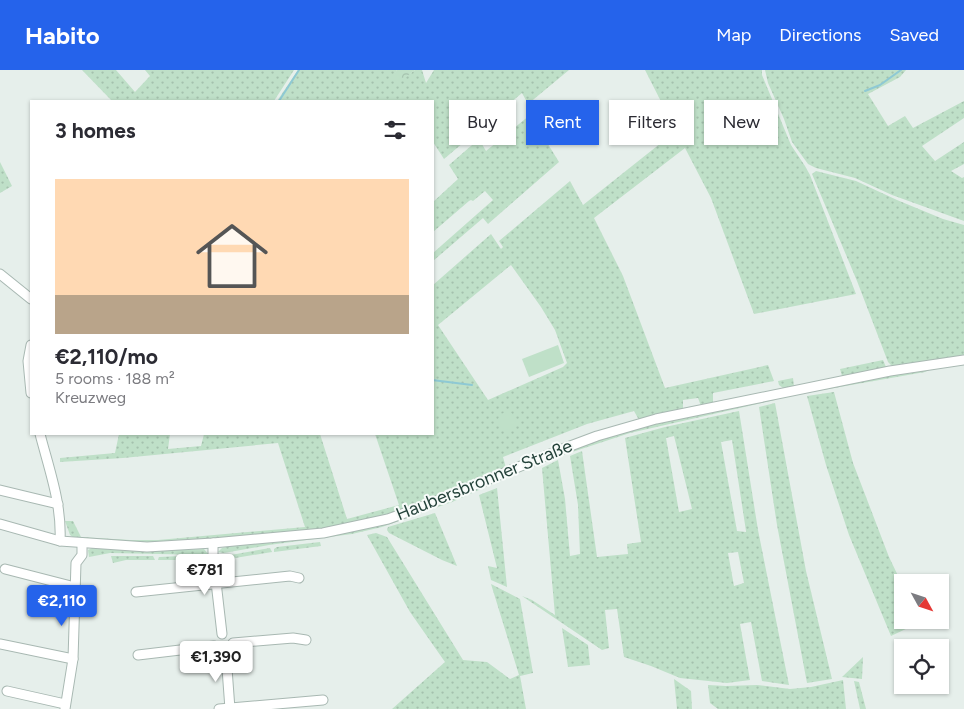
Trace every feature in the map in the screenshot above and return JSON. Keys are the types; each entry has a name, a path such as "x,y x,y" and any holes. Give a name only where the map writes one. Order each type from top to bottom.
{"street":[{"path":"0,274 30,297"},
{"path":"30,350 28,361 30,382"},
{"name":"Haubersbronner Straße","path":"0,524 60,541 147,546 310,535 388,519 556,451 656,418 880,373 964,360"},
{"path":"40,435 58,504 61,527 60,541"},
{"path":"0,490 58,504"},
{"path":"6,691 65,706 73,659 76,563 82,555 82,543"},
{"path":"213,543 215,584 222,634"},
{"path":"5,569 75,587"},
{"path":"136,592 290,576 298,578"},
{"path":"222,634 231,638 233,643 226,655 230,708"},
{"path":"214,646 215,641 222,634"},
{"path":"233,643 293,638 306,640"},
{"path":"0,644 73,659"},
{"path":"214,646 216,650 226,655"},
{"path":"138,655 214,646"},
{"path":"219,709 323,700"}],"green space":[{"path":"82,70 116,70 135,92 150,76 145,70 294,70 275,100 111,100"},
{"path":"298,70 397,70 394,76 398,82 415,70 422,70 426,83 434,70 569,70 533,100 526,100 522,93 514,100 449,100 449,145 461,145 444,159 434,144 434,100 278,100"},
{"path":"397,70 415,70 398,83 393,76"},
{"path":"645,70 762,70 762,75 772,100 704,100 704,145 778,145 778,114 791,145 810,175 856,294 754,314 711,198 685,148 594,218 623,276 665,388 768,365 774,381 713,393 713,403 701,406 698,398 683,400 683,410 639,420 634,411 587,424 503,457 506,468 424,504 383,517 312,531 154,544 74,538 70,535 65,521 73,521 81,537 130,540 158,540 305,527 278,443 60,462 60,458 115,453 119,435 170,435 168,449 201,446 204,435 320,435 347,519 399,505 375,435 434,435 434,284 491,234 501,249 503,247 499,241 570,181 583,205 658,145 694,145 694,100 660,100","holes":["511,265 555,330 567,363 563,367 488,400 438,325"]},
{"path":"765,70 906,70 900,77 868,94 888,126 905,116 913,128 964,101 964,118 922,146 935,161 964,142 964,164 951,171 962,178 964,177 964,221 892,195 855,178 816,168 808,164 792,142 778,106 778,100 776,100"},
{"path":"526,118 526,145 549,145 559,162 488,224 483,218 434,260 434,252 493,200 485,191 473,201 469,201 434,231 434,201 458,179 449,165 472,145 482,145 486,151 493,145 516,145 516,126"},
{"path":"0,162 12,186 0,193"},
{"path":"816,171 856,181 943,219 964,225 964,357 894,368 888,362 857,281 812,174"},
{"path":"558,345 564,363 529,377 522,359"},
{"path":"883,360 886,367 884,369 842,376 840,369"},
{"path":"929,370 925,372 783,397 860,380"},
{"path":"793,378 794,386 783,388 779,385 778,381"},
{"path":"834,392 853,463 897,574 894,574 894,629 906,629 891,636 849,535 826,465 807,396"},
{"path":"776,397 775,400 630,433 557,457 517,473 515,472 601,438 646,425"},
{"path":"775,403 806,571 832,679 807,683 777,525 759,407"},
{"path":"739,411 758,530 789,685 762,681 751,622 740,624 750,680 727,683 680,678 624,657 617,609 605,610 609,648 602,650 522,596 532,600 555,615 542,468 558,460 565,499 570,556 580,554 578,505 570,456 582,451 597,557 628,554 627,544 641,542 625,438","holes":["674,436 692,509 679,512 666,438","732,440 746,532 737,531 721,442","738,552 744,583 734,586 728,553"]},
{"path":"507,412 513,415 516,421 513,427 507,430 501,427 498,421 501,415"},
{"path":"509,475 452,502 382,527 352,534 224,553 218,552 222,548 230,546 310,537 424,510"},
{"path":"497,488 507,587 491,580 488,566 497,568 479,495"},
{"path":"435,513 457,566 389,533 387,530 388,527"},
{"path":"376,533 387,537 463,660 487,662 510,679 519,675 491,584 520,599 533,673 520,676 526,709 392,709 445,662 410,612 367,535"},
{"path":"320,542 321,546 274,552 274,549 277,547"},
{"path":"92,548 134,551 204,549 209,555 110,553 89,557 88,550"},
{"path":"270,548 272,552 223,560 225,556"},
{"path":"111,556 153,556 155,560 126,560 113,563"},
{"path":"159,557 202,557 207,560 158,560"},
{"path":"562,628 588,645 590,665 568,667"},
{"path":"863,657 862,679 842,677"},
{"path":"674,679 691,691 692,709 677,709"},
{"path":"843,680 846,709 718,709 710,703 708,685 757,685 790,689 811,687"},
{"path":"854,681 859,682 866,709 860,709"}],"waterway":[{"path":"280,100 299,70"},
{"path":"865,91 880,85 901,70"},
{"path":"434,380 472,385"}]}
